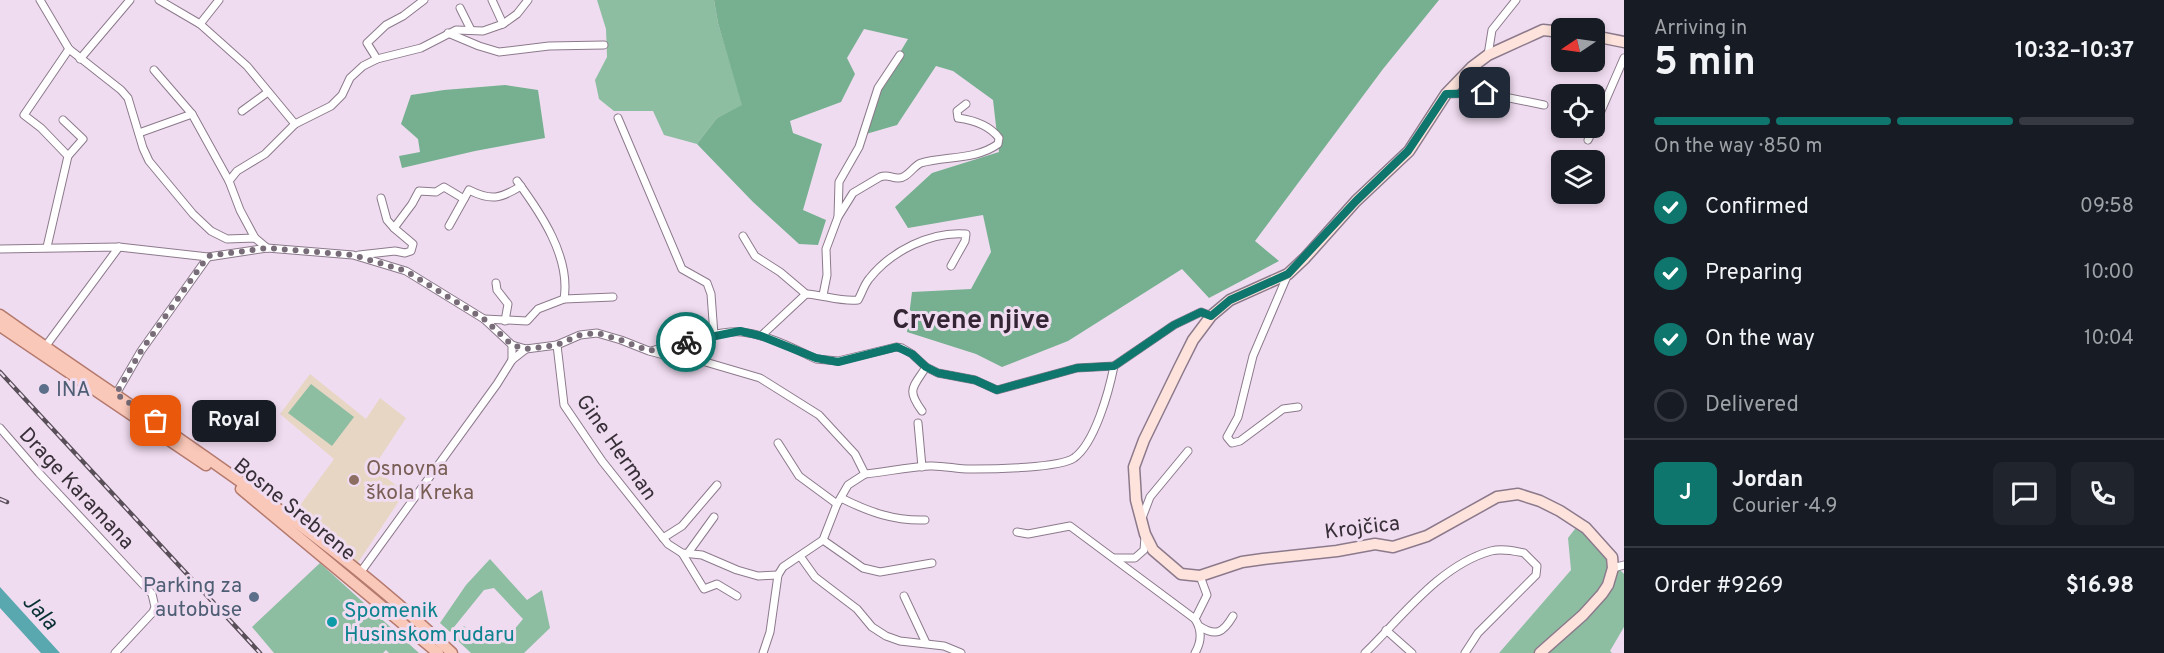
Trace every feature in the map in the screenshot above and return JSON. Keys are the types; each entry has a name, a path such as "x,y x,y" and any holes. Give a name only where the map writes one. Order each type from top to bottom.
{"main road":[{"path":"1200,576 1181,574 1153,550 1145,534 1136,500 1134,467 1140,449 1193,340 1211,316 1230,300 1288,274 1356,201 1408,151 1446,94 1472,67 1488,55 1543,30 1551,31"},
{"path":"1605,38 1624,42"},
{"name":"Bosne Srebrene","path":"0,315 234,475 360,573 452,653"},
{"name":"Bosne Srebrene","path":"0,326 227,478 438,653"},
{"name":"Krojčica","path":"1200,576 1242,562 1337,551 1375,544 1393,547 1427,536 1497,497 1518,494 1540,501 1586,528 1619,567 1602,594 1583,615 1540,653"}],"street":[{"path":"40,0 69,49 128,98 149,161 193,214 211,231 227,239 255,238"},
{"path":"80,59 130,0"},
{"path":"159,0 200,24 247,66 296,124"},
{"path":"200,24 219,0"},
{"path":"377,59 367,43 386,25 403,16 424,0"},
{"path":"492,0 503,24"},
{"path":"229,181 237,171 265,154 296,124 331,106 342,95 350,78 363,66 377,59 421,48 462,28 483,31 503,24 517,14 528,0"},
{"path":"1488,55 1492,30 1516,0"},
{"path":"460,8 471,30"},
{"path":"448,33 499,52 549,46 604,45"},
{"path":"68,156 24,115 69,49"},
{"path":"838,217 838,182 859,147 878,88 900,55"},
{"path":"1605,102 1624,58"},
{"path":"154,70 192,114 229,181 240,210 255,238 267,248"},
{"path":"242,111 268,92"},
{"path":"1446,94 1485,93 1544,105"},
{"path":"824,295 826,249 838,217 853,193 884,175 897,179 902,178 919,164 977,153 998,144 999,138 995,133 977,122 958,118 957,111 966,104"},
{"path":"139,133 192,114"},
{"path":"618,118 682,269 707,283 711,294 714,335"},
{"path":"47,247 68,156 83,139 63,120"},
{"path":"449,226 469,190 484,198 504,196 519,183 556,243 567,285 564,298"},
{"path":"394,228 419,191 436,192 444,187 464,199"},
{"path":"0,249 119,247 208,256 267,248 353,255 411,251 413,244 387,220 381,198"},
{"path":"743,236 755,256 780,272 806,294 824,295 842,301 858,300 868,279 904,250 927,238 966,234 965,241 951,266"},
{"path":"45,347 119,247"},
{"path":"353,255 406,271 484,319 512,345 526,349 557,345 580,335 597,333 649,351 675,358 702,361 760,378 819,415 855,454 865,474"},
{"path":"116,394 141,351 208,256"},
{"path":"1288,274 1253,356 1238,417 1227,437 1232,443 1240,441 1283,409 1298,407"},
{"path":"496,283 497,290 508,304 505,321"},
{"path":"761,336 806,294"},
{"path":"484,319 527,321 538,309 564,298 613,297"},
{"path":"649,351 740,331 761,336 816,358 838,362 897,347 912,354 926,367 938,373 975,380 997,390 1077,368 1114,366 1174,325 1201,312 1211,316"},
{"path":"512,345 512,360"},
{"name":"Gine Herman","path":"557,345 564,405 602,461 668,544 685,553 702,555 758,576 778,575"},
{"path":"360,573 512,360 526,349"},
{"path":"763,653 770,632 778,575 783,567 823,540 848,485 865,474 930,466 973,470 1047,465 1068,461 1076,456 1084,446 1101,415 1114,366"},
{"path":"922,411 913,398 912,388 926,367"},
{"path":"918,423 922,467"},
{"name":"Drage Karamana","path":"0,428 152,594 155,607 153,612 115,653"},
{"path":"778,442 800,476 839,501 878,515 925,520"},
{"path":"1141,520 1150,497 1188,451"},
{"path":"663,538 682,526 717,485"},
{"path":"685,553 714,517"},
{"path":"1017,532 1028,534 1070,526 1209,633 1216,633 1226,628 1233,616"},
{"path":"1112,558 1135,558 1144,550 1145,534"},
{"path":"823,540 863,568 880,572 932,563"},
{"path":"1365,653 1449,571 1492,550 1524,553 1537,566 1536,575 1478,633 1465,653"},
{"name":"Gine Herman","path":"685,553 704,589 717,584 737,597"},
{"path":"800,556 815,577 857,609 872,627 886,636 900,641 944,646 961,653"},
{"path":"1196,653 1201,636 1197,622 1207,595 1200,576"},
{"path":"904,596 926,643"},
{"path":"1386,630 1412,653"}],"shaded area":[{"name":"Osnovna škola Kreka","path":"310,374 366,419 380,398 406,418 373,468 405,492 357,564 296,511 334,459 280,414"}],"green space":[{"path":"597,0 714,0 718,23 743,105 717,118 697,144 664,135 653,111 614,111 599,99 595,80 607,57 606,29"},
{"path":"714,0 1439,0 1383,69 1255,241 1279,261 1209,298 1182,269 1068,341 1002,367 976,354 907,332 912,292 971,289 991,252 983,215 908,228 895,207 932,173 999,152 993,100 953,71 936,66 897,125 866,134 881,84 908,39 864,29 847,58 855,74 841,102 790,121 793,133 822,144 803,210 826,220 818,245 799,244 753,202 697,144 717,118 742,105 718,23"},
{"path":"505,85 538,90 545,138 402,168 399,156 420,152 418,139 401,124 411,95"},
{"path":"311,384 354,417 332,446 288,413"},
{"path":"1578,525 1624,574 1624,627 1610,651 1612,653 1499,653 1571,570 1568,538"},
{"path":"490,559 527,600 542,590 550,628 524,653 471,653 456,639 464,626 477,637 485,629 503,643 523,619 494,588 484,590 450,632 440,623 466,585"},
{"path":"320,563 419,653 389,653 386,650 383,653 274,653 252,627"}],"water":[{"path":"0,587 60,653 41,653 0,608"}],"railway":[{"path":"0,372 260,653"},
{"path":"0,499 7,502"}],"way so far":[{"path":"156,421 116,394 141,351 208,256 267,248 353,255 406,271 484,319 512,345 526,349 557,345 580,335 597,333 649,351 686,342"}],"place":[{"name":"INA","path":"44,389"},
{"name":"Royal","path":"156,421"},
{"name":"Osnovna škola Kreka","path":"354,480"},
{"name":"Parking za autobuse","path":"254,597"},
{"name":"Spomenik Husinskom rudaru","path":"332,622"}],"district":[{"name":"Crvene njive","path":"971,319"}],"route":[{"path":"686,342 740,331 761,336 816,358 838,362 897,347 912,354 926,367 938,373 975,380 997,390 1077,368 1114,366 1174,325 1201,312 1211,316 1230,300 1288,274 1356,201 1408,151 1446,94 1485,93"}],"water label":[{"name":"Jala","path":"41,611"}]}
